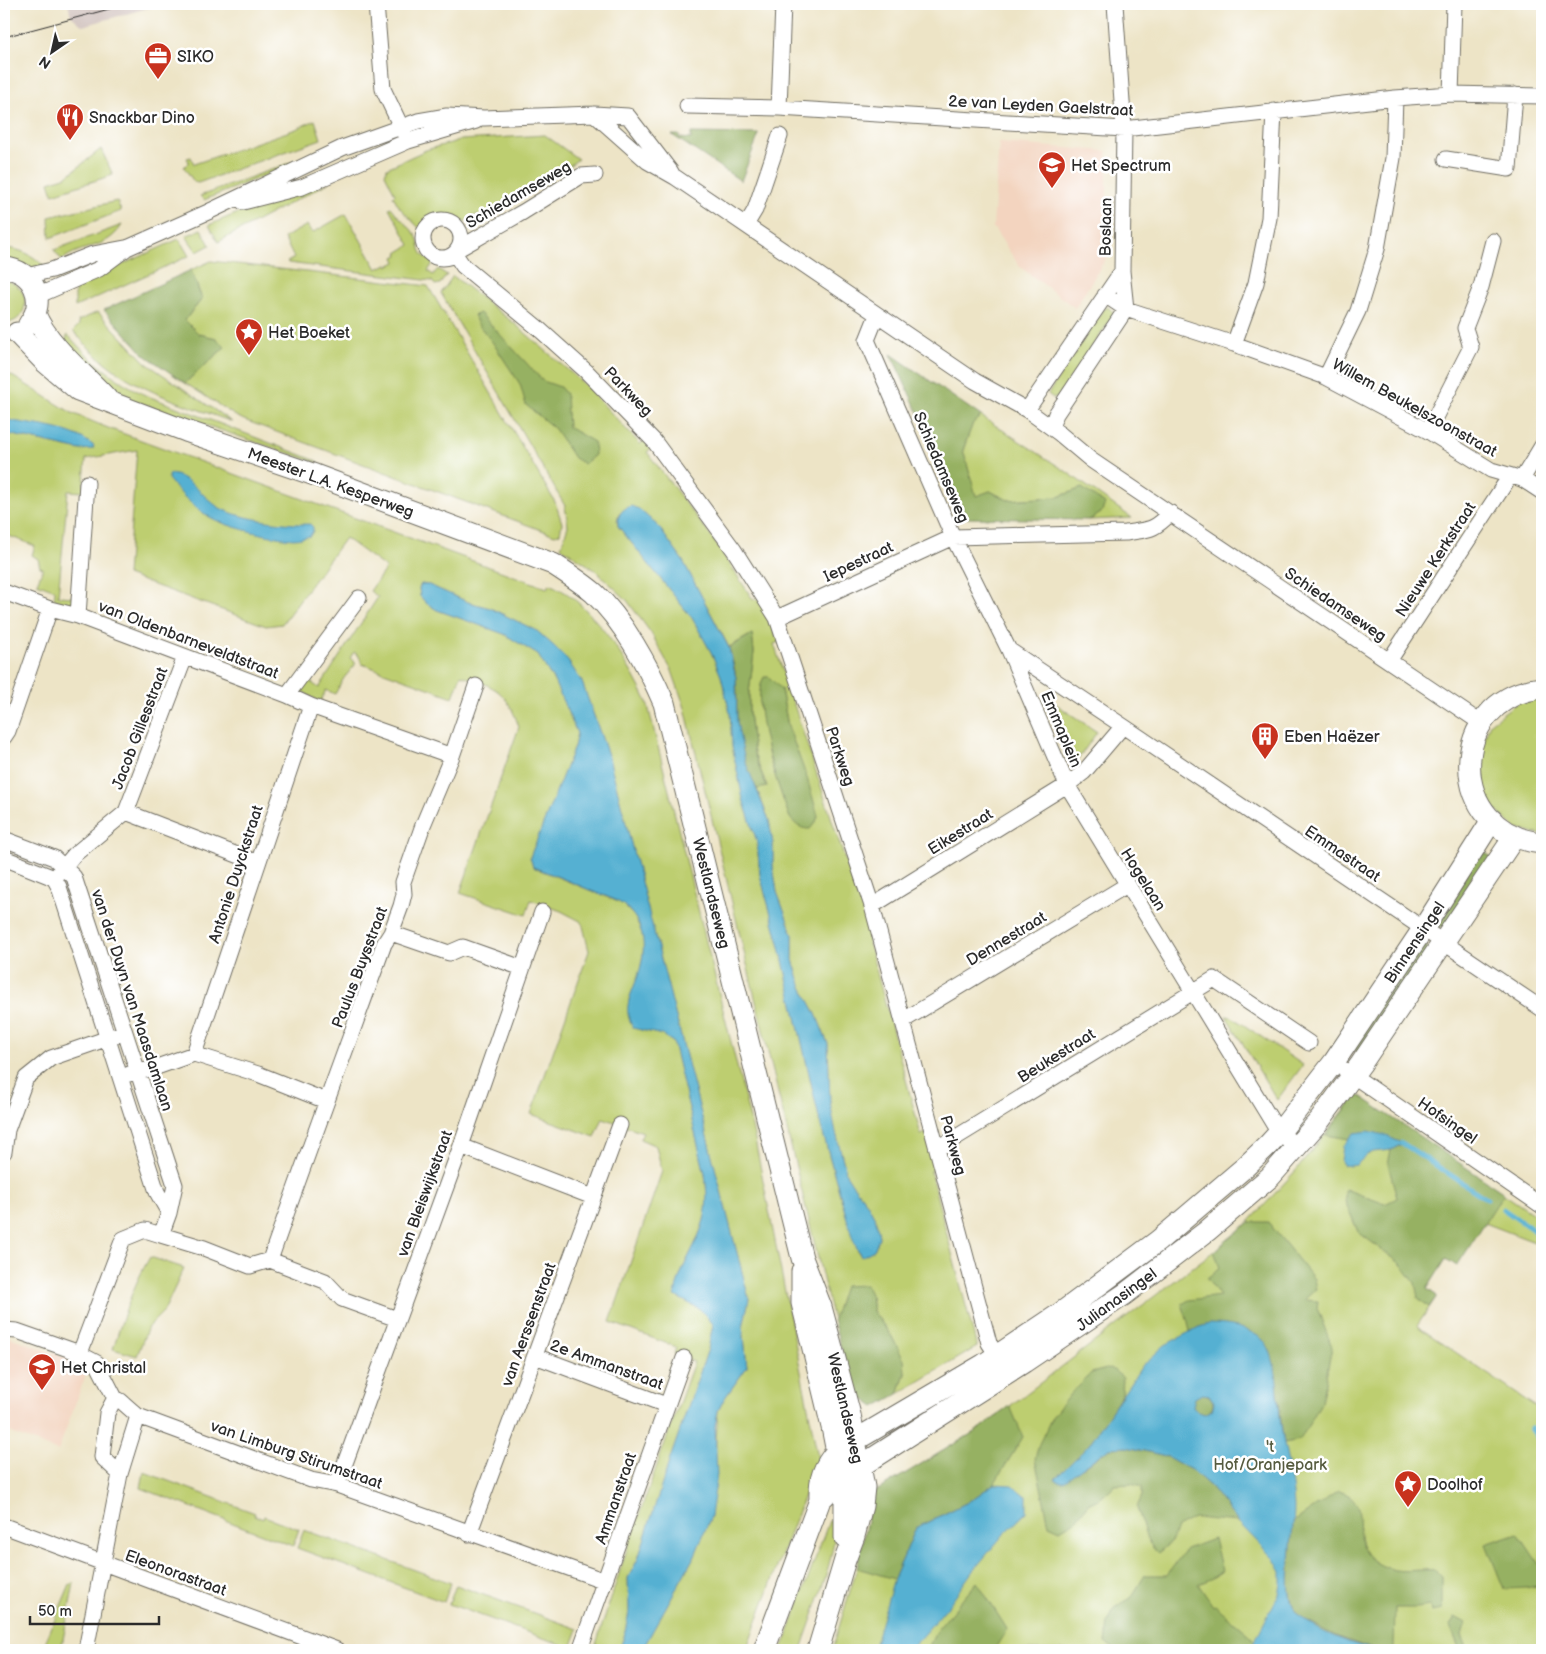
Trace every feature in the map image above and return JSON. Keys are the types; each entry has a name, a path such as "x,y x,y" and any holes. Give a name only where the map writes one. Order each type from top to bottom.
{"street":[{"path":"376,4 383,89 408,141"},
{"path":"779,108 783,4"},
{"name":"Boslaan","path":"1115,4 1124,129 1122,272 1126,309"},
{"path":"1451,94 1454,4"},
{"name":"2e van Leyden Gaelstraat","path":"687,106 779,108 1124,129 1395,98 1451,94 1542,96"},
{"path":"1446,159 1509,169 1515,95"},
{"path":"1326,377 1358,311 1376,249 1393,158 1395,98"},
{"path":"1234,344 1256,283 1269,218 1274,111"},
{"name":"Schiedamseweg","path":"594,114 647,161 675,177 975,381 1027,410 1091,460 1481,724"},
{"name":"Schiedamseweg","path":"208,212 342,148 418,121 447,116 484,118 594,114 628,116 675,177"},
{"name":"Schiedamseweg","path":"208,212 302,187 408,141 484,118"},
{"path":"746,226 755,210 780,136"},
{"path":"342,148 342,169"},
{"name":"Schiedamseweg","path":"458,251 580,176 595,175"},
{"path":"10,334 28,325 36,305 99,269 127,248 208,212"},
{"path":"1428,431 1471,347 1465,328 1481,287 1493,241"},
{"path":"4,268 18,271 26,276 52,270 93,254 127,248"},
{"name":"Parkweg","path":"458,251 463,266 538,328 586,371 654,441 734,550 777,618 872,906 989,1344 1002,1364"},
{"name":"Boslaan","path":"1027,410 1122,272"},
{"name":"Meester L.A. Kesperweg","path":"26,276 34,285 39,323 49,337 109,401"},
{"name":"Willem Beukelszoonstraat","path":"1105,295 1126,309 1234,344 1326,377 1428,431 1492,470 1516,478 1542,492"},
{"path":"1051,427 1056,414 1126,309"},
{"name":"Schiedamseweg","path":"877,315 867,340 953,537 1126,533 1158,526 1171,513"},
{"name":"Meester L.A. Kesperweg","path":"10,334 78,390 186,431 315,475 553,564"},
{"name":"Nieuwe Kerkstraat","path":"1389,662 1516,478 1542,446"},
{"name":"van Oldenbarneveldtstraat","path":"78,616 88,483"},
{"name":"Iepestraat","path":"777,618 953,537"},
{"name":"Emmaplein","path":"953,537 1009,650 1067,785 1084,772 1123,726 1009,650"},
{"name":"Westlandseweg","path":"553,564 595,594 615,618 652,675 664,703 802,1258 821,1307 856,1440 864,1487 862,1506 818,1650"},
{"name":"van Oldenbarneveldtstraat","path":"4,592 50,609 78,616 287,695 311,706 452,756"},
{"name":"van Oldenbarneveldtstraat","path":"287,695 359,598"},
{"path":"4,737 8,732 50,609"},
{"name":"Jacob Gillesstraat","path":"54,878 74,854 126,812 186,656"},
{"name":"Paulus Buysstraat","path":"270,1260 384,944 391,933 404,894 403,882 422,825 452,756 476,686"},
{"path":"1542,688 1523,691 1513,695 1495,707 1481,724 1472,743 1469,772 1476,798 1492,820 1503,830 1514,836 1542,842"},
{"name":"Antonie Duyckstraat","path":"194,1054 311,706"},
{"name":"Emmastraat","path":"1123,726 1542,1009"},
{"name":"Eikestraat","path":"872,906 1067,785"},
{"name":"Hogelaan","path":"1067,785 1279,1133 1298,1146"},
{"name":"Jacob Gillesstraat","path":"126,812 258,863"},
{"name":"Binnensingel","path":"1334,1062 1423,929 1492,820"},
{"name":"Binnensingel","path":"1352,1075 1514,836"},
{"name":"van der Duyn van Maasdamlaan","path":"4,839 54,858 74,877 83,899 175,1185 170,1213 161,1235"},
{"path":"4,858 54,878 59,887 157,1192 170,1213"},
{"name":"Dennestraat","path":"904,1020 1127,886"},
{"name":"van Bleiswijkstraat","path":"337,1485 396,1319 461,1146 542,912"},
{"path":"391,933 448,953 463,947 522,968"},
{"path":"1193,991 1214,979 1309,1043"},
{"name":"Beukestraat","path":"937,1149 1193,991"},
{"path":"4,1152 7,1130 26,1078 51,1058 125,1032"},
{"path":"120,1076 151,1069 194,1054 258,1074 326,1101"},
{"name":"Hofsingel","path":"1334,1062 1542,1206"},
{"name":"Julianasingel","path":"842,1478 1002,1364 1061,1313 1158,1241 1245,1167 1279,1133 1334,1062"},
{"name":"Julianasingel","path":"837,1451 1002,1364 1125,1294 1206,1231 1270,1177 1320,1120 1352,1075"},
{"name":"van Aerssenstraat","path":"469,1534 620,1126"},
{"path":"461,1146 593,1198"},
{"path":"80,1353 123,1239 145,1230 204,1248 250,1266 270,1260 325,1281 342,1299 396,1319"},
{"name":"Westlandseweg","path":"802,1258 802,1303 837,1451 845,1498 844,1560"},
{"name":"van Limburg Stirumstraat","path":"4,1330 17,1331 80,1353 97,1363 115,1398 138,1416 310,1480 337,1485 469,1534 605,1581"},
{"name":"2e Ammanstraat","path":"535,1356 666,1405"},
{"name":"Ammanstraat","path":"580,1650 684,1358"},
{"path":"115,1398 107,1413 102,1457 120,1474"},
{"path":"86,1650 120,1474 138,1416"},
{"name":"Westlandseweg","path":"764,1650 820,1500 820,1482 828,1462 837,1451"},
{"name":"Westlandseweg","path":"820,1500 842,1478"},
{"name":"Eleonorastraat","path":"4,1526 337,1650"}],"shaded area":[{"path":"68,4 162,4 83,26 71,16"},
{"name":"Het Spectrum","path":"999,143 1107,151 1107,257 1075,308 1020,267 993,227"},
{"name":"Het Christal","path":"4,1335 89,1366 58,1451 4,1430"}],"green space":[{"path":"315,120 321,139 198,183 194,182 184,167 189,162 187,158 191,157 194,164 296,129"},
{"path":"691,133 759,134 741,181 672,135 691,139"},
{"path":"545,135 578,159 564,170 551,176 552,180 488,217 476,215 462,223 450,216 439,215 429,218 419,228 400,208 393,196 395,194 385,174 387,168 426,150 461,140"},
{"path":"101,149 113,175 53,194 49,182 67,176"},
{"path":"292,162 293,164 204,200 200,196"},
{"path":"328,183 218,242 209,225 238,213"},
{"path":"117,201 121,211 50,238 49,217"},
{"path":"391,207 415,234 421,252 434,262 428,271 433,275 438,269 447,275 440,284 435,285 432,281 287,262 294,258 284,238 307,225 312,233 346,214 377,269 396,262 394,257 398,255 397,253 410,245 389,208"},
{"path":"122,225 109,239 78,251 62,260 54,250"},
{"path":"201,229 210,245 197,252 186,236"},
{"path":"179,239 189,256 75,307 75,286"},
{"path":"4,248 26,253 44,266 35,268 4,261"},
{"path":"211,261 428,286 555,502 562,523 560,533 552,534 244,420 185,383 225,347 216,338 199,334 185,320 202,299 191,270"},
{"path":"191,270 202,299 185,320 199,334 216,338 225,347 185,383 145,355 104,310"},
{"path":"453,276 515,324 585,385 640,444 645,440 651,449 647,452 713,539 752,598 760,601 779,642 774,644 857,896 862,894 874,935 867,936 921,1135 926,1133 936,1170 930,1171 977,1347 898,1394 905,1373 892,1337 873,1311 871,1297 833,1320 685,708 672,671 651,633 626,599 595,570 561,547 568,526 565,506 441,293","holes":["639,509 658,526 683,561 729,647 752,634 754,652 749,693 749,713 754,754 767,786 757,789 769,820 777,892 793,935 793,960 801,985 816,1014 828,1044 830,1103 847,1176 867,1203 876,1220 879,1237 877,1244 874,1250 861,1256 858,1252 841,1199 821,1126 779,943 760,875 757,842 743,799 732,746 730,713 721,676 711,652 692,618 618,526 619,514","781,689 788,726 797,825 790,818 769,758 759,703"]},
{"path":"4,280 14,284 21,290 25,304 19,318 12,322 4,323"},
{"path":"1108,307 1114,313 1111,319 1057,398 1053,398 1048,394 1103,310"},
{"path":"98,312 146,363 232,422 148,389 117,372 103,361 73,331 79,325 78,321"},
{"path":"480,313 543,381 560,387 566,394 568,427 594,442 595,455 584,464 574,458 555,429 526,405 520,384 493,343 477,323 474,315"},
{"path":"68,335 104,369 145,395 317,461 317,463 129,399 101,382 64,342"},
{"path":"891,354 981,416 973,423 963,450 976,496 990,491 1008,500 1058,497 1082,488 1105,504 1101,513 1089,520 967,518"},
{"path":"4,371 72,413 108,428 547,588 550,584 573,598 596,620 632,674 647,702 754,1135 818,1458 746,1650 642,1650 695,1555 711,1516 718,1411 724,1399 747,1367 743,1327 749,1299 609,758 582,682 568,661 537,631 490,608 468,602 429,585 421,584 419,588 420,596 426,603 437,610 504,634 538,655 554,681 577,733 574,747 530,857 533,867 621,903 635,917 643,936 644,947 640,972 629,999 633,1028 662,1035 673,1042 705,1174 707,1197 704,1220 680,1277 675,1296 700,1309 713,1324 708,1349 638,1559 628,1578 629,1612 624,1637 619,1650 594,1650 628,1546 694,1362 674,1354 676,1347 610,1322 662,1171 656,1146 640,1139 643,1132 603,1118 595,1137 531,1114 589,951 582,922 561,911 531,900 526,915 460,893 519,727 514,714 504,697 483,683 461,675 453,697 362,664 359,656 354,652 350,658 355,662 355,665 344,678 335,694 326,690 320,702 298,689 306,679 319,688 378,597 370,591 386,568 345,538 282,624 266,626 127,575 137,450 86,459 83,492 68,491 58,596 74,597 73,603 70,605 54,599 55,590 37,583 43,568 40,567 38,559 32,555 35,546 4,534 4,433 80,450 4,419"},
{"path":"981,416 1064,470 1132,518 1089,520 1101,513 1082,488 1058,497 1007,500 990,491 976,497 963,450 973,422"},
{"path":"752,634 754,652 749,693 749,713 754,754 767,787 757,789 749,774 741,747 737,721 736,678 729,648"},
{"path":"764,677 769,677 781,689 788,726 807,778 818,816 810,829 798,826 790,818 779,788 762,725 760,689"},
{"path":"1542,695 1542,835 1516,829 1486,801 1476,762 1490,723 1522,699"},
{"path":"1047,698 1097,732 1076,762"},
{"path":"1481,850 1493,858 1445,927 1439,926 1436,921"},
{"path":"1421,944 1426,945 1429,950 1362,1055 1350,1047"},
{"path":"1226,1016 1232,1017 1303,1065 1277,1100"},
{"name":"'t Hof/Oranjepark","path":"1357,1094 1542,1220 1542,1245 1485,1223 1446,1259 1427,1289 1437,1296 1417,1326 1536,1407 1542,1417 1542,1650 832,1650 857,1568 873,1493 981,1428 1214,1251 1249,1222 1298,1168"},
{"path":"1357,1094 1504,1193 1457,1266 1446,1259 1427,1289 1437,1296 1429,1307 1418,1298 1415,1283 1401,1264 1358,1232 1345,1201 1345,1189 1385,1204 1397,1198 1388,1164 1391,1150 1402,1144 1354,1133 1349,1139 1326,1135"},
{"path":"1249,1222 1268,1222 1314,1279 1316,1289 1304,1300 1318,1301 1317,1308 1332,1347 1321,1403 1300,1440 1284,1443 1277,1386 1270,1352 1199,1327 1190,1332 1182,1304 1189,1300 1220,1296 1207,1278 1220,1268 1214,1251"},
{"path":"150,1257 184,1268 164,1311 148,1327 137,1356 113,1349 133,1290"},
{"path":"866,1285 871,1297 873,1311 892,1337 904,1360 905,1373 898,1394 875,1407 865,1400 855,1398 833,1320 844,1286"},
{"path":"1111,1368 1123,1378 1122,1394 1088,1446 1056,1479 1084,1467 1109,1448 1127,1447 1166,1456 1193,1471 1211,1487 1238,1522 1194,1518 1177,1527 1172,1541 1158,1553 1153,1549 1147,1538 1137,1507 1142,1496 1142,1487 1131,1484 1115,1485 1102,1497 1088,1504 1075,1521 1060,1530 1049,1525 1035,1459 1039,1444 1052,1417 1071,1393 1091,1373"},
{"path":"1203,1394 1210,1397 1213,1404 1210,1411 1203,1414 1196,1411 1193,1404 1196,1397"},
{"path":"1010,1406 1023,1437 994,1484 968,1502 916,1528 894,1579 857,1568 873,1493 981,1428"},
{"path":"144,1472 255,1513 254,1515 263,1519 264,1516 299,1529 293,1546 141,1488"},
{"path":"1338,1491 1350,1496 1356,1503 1359,1512 1362,1545 1367,1555 1377,1563 1395,1570 1435,1570 1442,1577 1442,1610 1431,1612 1430,1606 1395,1608 1394,1650 1375,1650 1338,1637 1304,1620 1293,1607 1289,1589 1292,1523"},
{"path":"829,1521 834,1521 833,1548 829,1566 801,1650 782,1650"},
{"path":"304,1530 451,1583 444,1602 297,1548"},
{"path":"1518,1533 1542,1569 1542,1585 1504,1589 1486,1544"},
{"path":"1214,1539 1222,1571 1211,1579 1198,1584 1213,1606 1215,1605 1250,1635 1255,1642 1250,1650 1117,1650 1105,1643 1108,1624 1114,1608 1131,1598 1145,1575 1167,1575 1186,1549"},
{"path":"977,1582 1007,1629 994,1650 927,1650 937,1630"},
{"path":"74,1583 61,1650 42,1650 70,1584"},
{"path":"456,1585 578,1629 571,1648 449,1604"},
{"path":"1455,1617 1466,1623 1462,1635 1468,1650 1460,1650 1450,1626"}],"water":[{"path":"4,419 74,434 94,446 93,449 80,450 4,433"},
{"path":"169,474 183,478 214,504 229,512 264,520 310,524 313,527 313,531 310,536 294,539 262,534 226,524 208,516 191,504 168,479"},
{"path":"631,506 639,509 658,526 683,561 729,648 736,678 737,722 741,742 745,761 769,820 777,892 793,935 793,960 801,985 816,1014 828,1044 830,1103 847,1176 867,1203 876,1220 879,1237 877,1244 874,1250 861,1257 852,1237 821,1126 779,943 760,875 757,842 743,799 732,746 730,713 721,676 711,652 692,618 618,526 620,513"},
{"path":"421,584 429,585 468,602 490,608 537,631 568,661 582,682 609,758 749,1299 743,1327 747,1367 724,1399 718,1411 715,1426 717,1475 711,1516 695,1555 642,1650 619,1650 624,1637 629,1612 628,1578 638,1559 708,1349 713,1324 700,1309 675,1296 680,1277 704,1220 707,1197 705,1174 673,1042 662,1035 633,1028 628,1015 628,1004 640,970 643,950 641,930 637,921 631,912 616,900 533,867 530,857 574,747 577,733 554,681 538,655 504,634 437,610 426,603 420,596 419,588"},
{"path":"1369,1131 1384,1135 1402,1144 1391,1150 1373,1152 1356,1165 1343,1165 1341,1161 1343,1146 1354,1133"},
{"path":"1209,1324 1237,1327 1251,1332 1265,1342 1269,1348 1275,1370 1281,1428 1293,1496 1294,1517 1289,1586 1293,1606 1307,1622 1318,1628 1342,1640 1375,1650 1250,1650 1279,1594 1281,1572 1274,1559 1238,1522 1211,1487 1193,1471 1166,1456 1127,1447 1109,1448 1064,1481 1055,1479 1088,1446 1142,1366 1165,1345 1199,1327","holes":["1202,1394 1209,1395 1214,1402 1212,1410 1205,1414 1198,1412 1193,1406 1195,1398"]},
{"path":"994,1484 1012,1485 1027,1497 1027,1512 1004,1534 972,1572 948,1606 910,1650 873,1650 894,1579 916,1528 968,1502"}],"waterway":[{"path":"1402,1143 1487,1199"},
{"path":"1503,1209 1542,1236"},
{"path":"1531,1428 1542,1444"}],"tram line":[{"path":"4,37 128,4"}],"place":[{"name":"SIKO","path":"158,80"},
{"name":"Snackbar Dino","path":"70,141"},
{"name":"Het Spectrum","path":"1052,189"},
{"name":"Het Boeket","path":"249,356"},
{"name":"Eben Haëzer","path":"1265,760"},
{"name":"Het Christal","path":"42,1391"},
{"name":"Doolhof","path":"1408,1508"}]}
